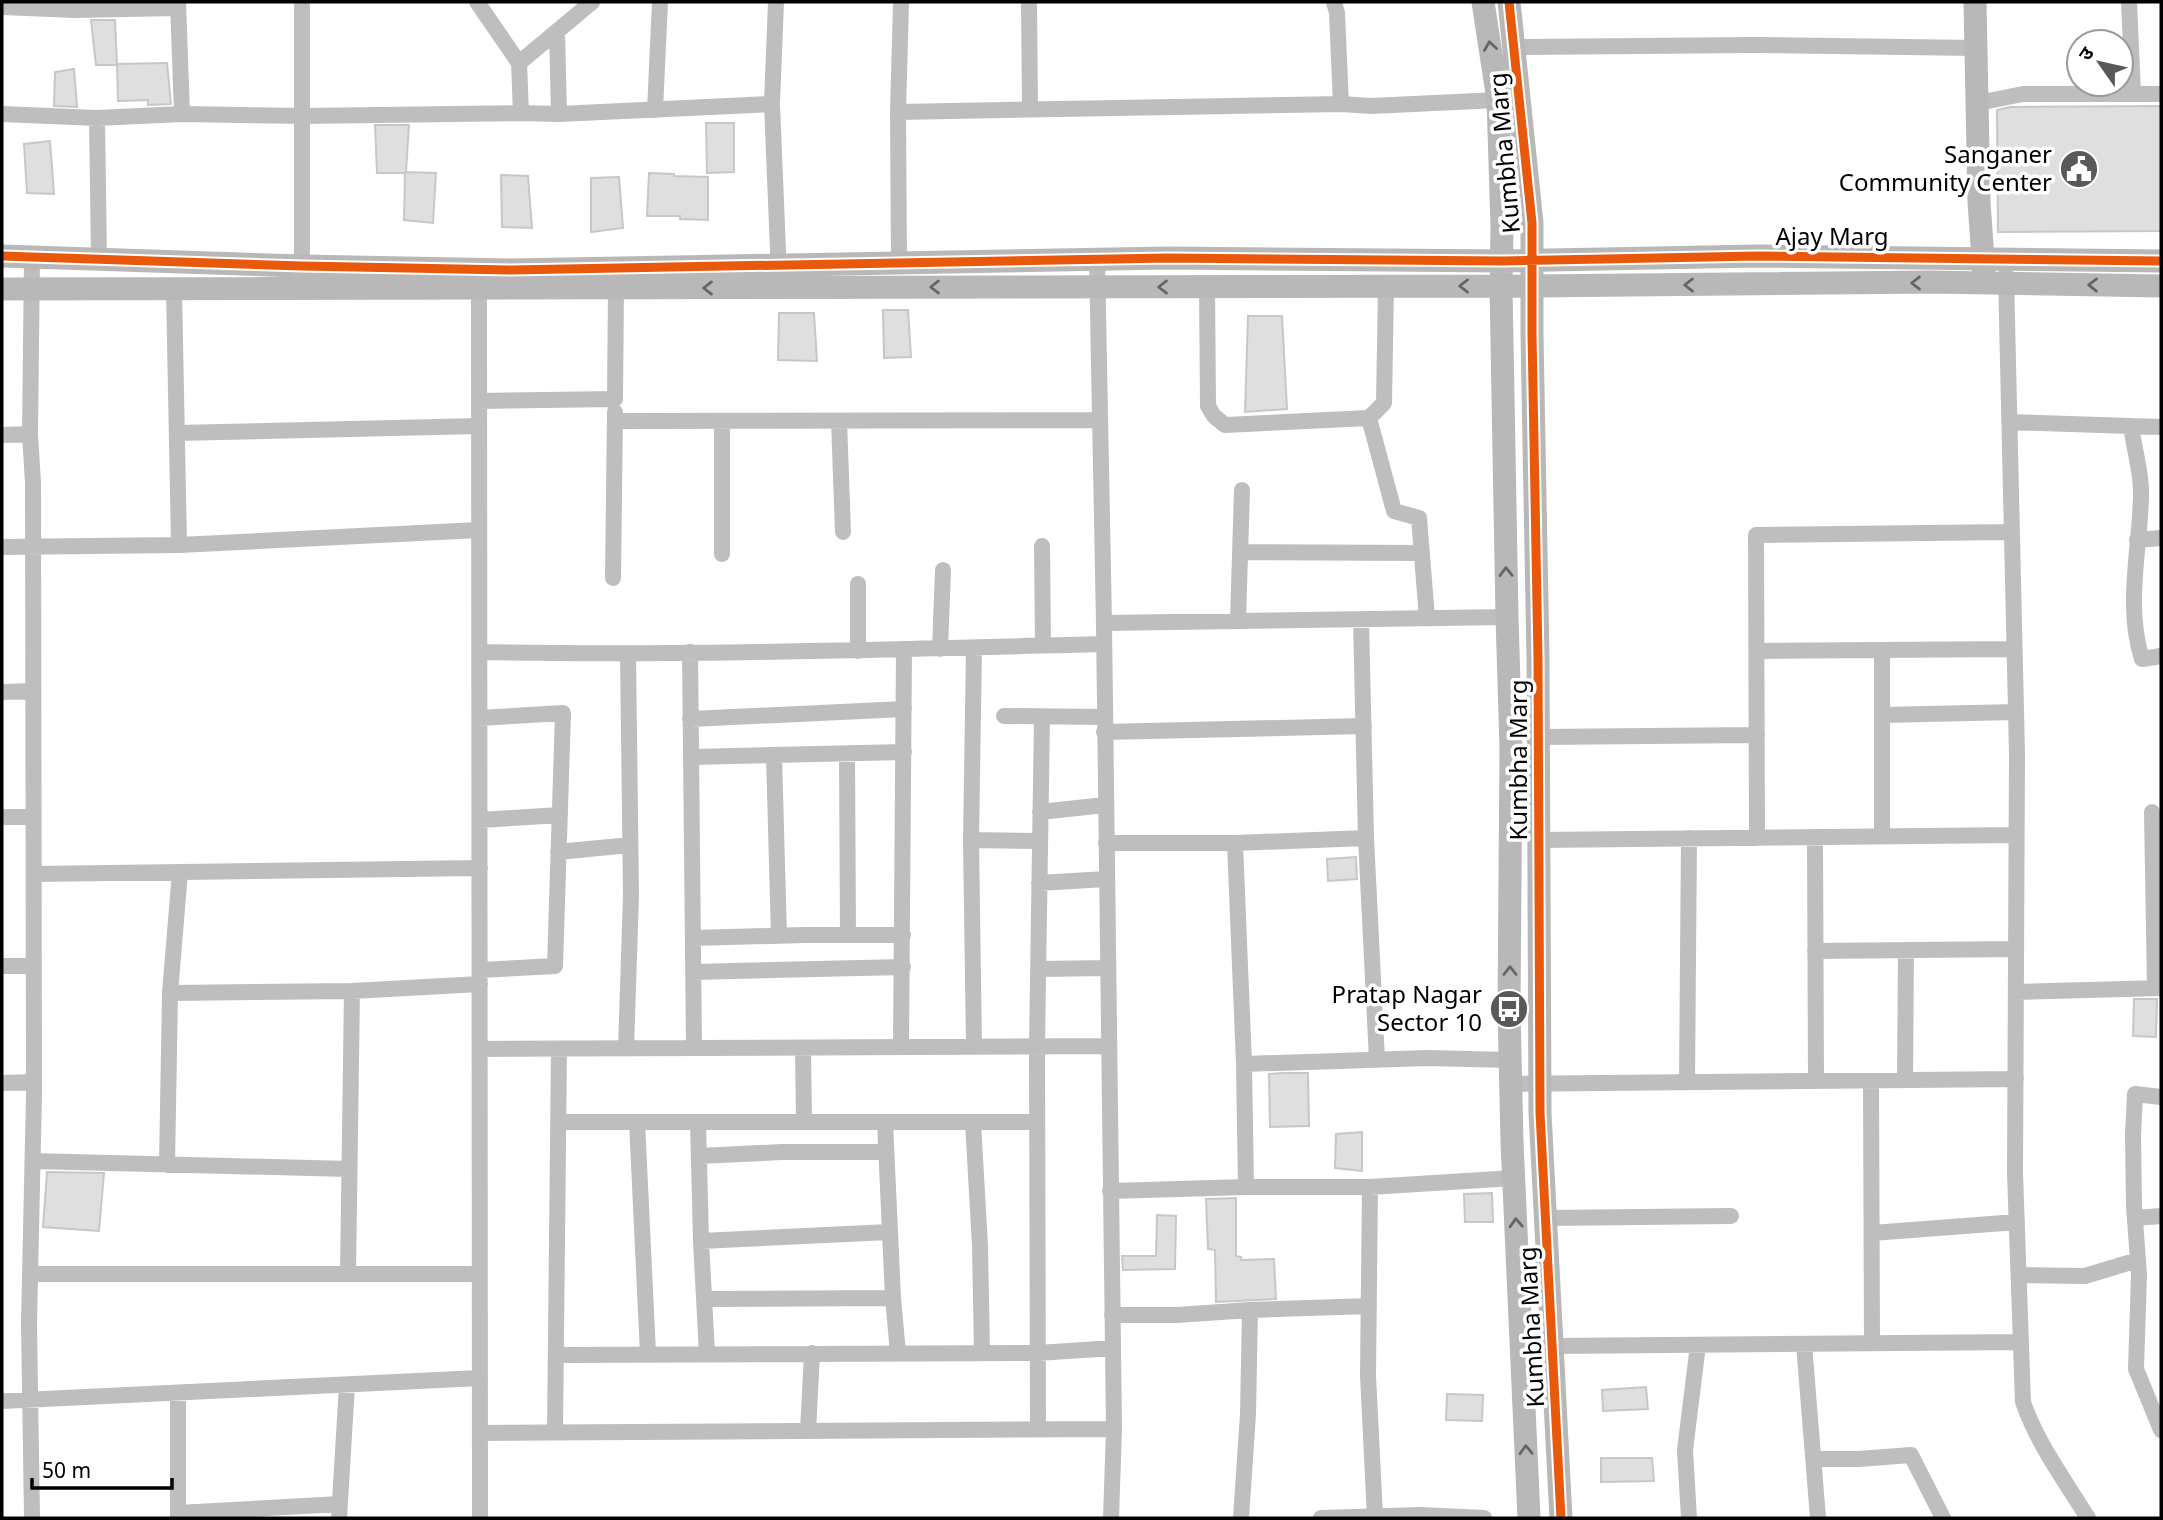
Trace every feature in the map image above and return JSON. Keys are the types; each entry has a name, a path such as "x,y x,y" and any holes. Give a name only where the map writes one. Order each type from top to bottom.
{"street":[{"path":"477,2 519,63 521,113"},
{"path":"519,63 592,2"},
{"path":"655,110 660,2"},
{"path":"776,2 772,104 779,288"},
{"path":"898,262 901,2"},
{"path":"1029,2 1030,109"},
{"path":"1335,2 1341,104"},
{"name":"Kumbha Marg","path":"1483,2 1498,100 1503,261 1501,286 1511,748 1510,1060 1528,1518"},
{"name":"Kumbha Marg","path":"1509,2 1532,223 1539,737 1540,1084 1561,1518"},
{"path":"1975,2 1982,258 1995,283 2009,422 2016,712 2017,1222 2023,1402 2027,1415 2088,1518"},
{"path":"2129,2 2130,28"},
{"path":"2,7 76,10 178,5 182,114"},
{"path":"302,6 302,266"},
{"path":"557,32 559,114"},
{"path":"1514,47 1976,48"},
{"path":"1979,103 2023,94 2065,94"},
{"path":"2135,94 2161,94"},
{"path":"898,112 1341,104 1371,106 1498,100"},
{"path":"2,114 97,118 182,114 559,114 772,104"},
{"path":"97,118 99,258"},
{"path":"2,256 32,256 32,1518"},
{"name":"Ajay Marg","path":"32,256 302,266 511,270 1167,258 1503,261 1758,256 2161,261"},
{"path":"1995,283 2006,258"},
{"path":"1097,259 1114,1429 1111,1518"},
{"name":"Ajay Marg","path":"31,290 1995,283 2161,286"},
{"path":"1207,287 1208,406 1214,416 1225,425 1369,418 1384,403 1386,286"},
{"path":"613,578 616,288"},
{"path":"2,289 31,290"},
{"path":"174,289 179,545"},
{"path":"480,289 480,1518"},
{"path":"480,401 615,399"},
{"path":"1369,418 1394,511 1419,518 1427,618"},
{"path":"615,421 1099,420"},
{"path":"722,421 722,554"},
{"path":"839,421 843,532"},
{"path":"2009,422 2161,427"},
{"path":"177,433 480,426"},
{"path":"2131,426 2141,494 2135,569 2135,638 2142,659 2161,656"},
{"path":"2,435 30,434"},
{"path":"1238,621 1242,490"},
{"path":"2,547 179,545 480,530"},
{"path":"1757,838 1756,535 2011,532"},
{"path":"2137,540 2161,538"},
{"path":"1042,546 1043,645"},
{"path":"1240,552 1422,553"},
{"path":"940,649 943,570"},
{"path":"858,584 858,651"},
{"path":"1104,622 1507,617"},
{"path":"1361,620 1366,838 1377,1060"},
{"path":"480,652 858,651 1104,643"},
{"path":"974,648 971,839 974,1047"},
{"path":"901,1047 904,649"},
{"path":"1757,651 2014,649"},
{"path":"1882,650 1882,836"},
{"path":"690,652 694,1048"},
{"path":"626,1049 630,845 628,653"},
{"path":"2,692 33,691"},
{"path":"690,719 904,709"},
{"path":"1882,715 2016,712"},
{"path":"170,993 352,991 555,966 563,713 480,718"},
{"path":"1004,716 1104,724 1364,726"},
{"path":"1038,1429 1037,1046 1042,717"},
{"path":"1539,737 1757,735"},
{"path":"691,757 904,752"},
{"path":"774,755 779,936"},
{"path":"847,755 848,935"},
{"path":"1040,813 1105,805"},
{"path":"2016,992 2158,988 2152,812"},
{"path":"480,820 560,815"},
{"path":"2,817 33,817"},
{"path":"1538,840 2016,835"},
{"path":"1815,837 1816,1081"},
{"path":"1105,843 1236,843 1366,838"},
{"path":"1687,1082 1689,838"},
{"path":"971,839 1040,841"},
{"path":"1236,843 1246,1187"},
{"path":"558,852 630,845"},
{"path":"34,874 480,868"},
{"path":"167,1165 170,993 180,872"},
{"path":"1039,883 1106,879"},
{"path":"693,938 903,935"},
{"path":"1815,951 2016,949"},
{"path":"1905,1080 1906,950"},
{"path":"2,967 34,966"},
{"path":"693,972 903,967"},
{"path":"1038,969 1108,968"},
{"path":"348,1274 352,991"},
{"path":"480,1049 1108,1046"},
{"path":"803,1048 804,1122"},
{"path":"555,1432 559,1049"},
{"path":"1244,1064 1428,1058 1510,1060"},
{"path":"1511,1084 2016,1079"},
{"path":"1871,1081 1872,1343"},
{"path":"2,1083 34,1082"},
{"path":"2161,1097 2135,1094 2133,1135 2139,1275 2136,1368 2161,1430"},
{"path":"558,1122 1037,1122"},
{"path":"637,1122 648,1354"},
{"path":"698,1122 707,1354"},
{"path":"885,1122 892,1298 898,1353"},
{"path":"973,1122 980,1246 982,1353"},
{"path":"699,1156 782,1152 886,1152"},
{"path":"33,1161 349,1168"},
{"path":"1110,1191 1370,1187 1514,1178"},
{"path":"1370,1187 1368,1375 1375,1517"},
{"path":"1546,1219 1731,1216"},
{"path":"2135,1218 2161,1216"},
{"path":"1872,1233 2017,1222"},
{"path":"701,1241 890,1232"},
{"path":"2019,1275 2085,1276 2138,1259"},
{"path":"30,1274 480,1274"},
{"path":"704,1299 892,1298"},
{"path":"1112,1315 1177,1315 1369,1306"},
{"path":"1241,1518 1248,1414 1250,1310"},
{"path":"1522,1349 1553,1346 2021,1342"},
{"path":"1804,1344 1818,1518"},
{"path":"1689,1518 1685,1450 1698,1345"},
{"path":"556,1355 1038,1353 1113,1348"},
{"path":"808,1431 812,1353"},
{"path":"2,1401 480,1378"},
{"path":"178,1394 178,1516 339,1511 347,1385"},
{"path":"480,1433 1114,1429"},
{"path":"1814,1459 1911,1455 1943,1518"},
{"path":"1321,1518 1485,1518"}],"building":[{"path":"91,20 115,20 117,65 96,65"},
{"path":"167,63 171,104 148,105 148,100 118,101 117,64"},
{"path":"74,69 77,107 54,106 55,72"},
{"name":"Sanganer Community Center","path":"2161,106 2161,231 1998,232 1997,110 2010,107"},
{"path":"706,123 734,123 734,172 707,173"},
{"path":"375,125 409,125 406,172 436,173 433,223 404,220 405,173 377,173"},
{"path":"50,141 54,194 27,193 24,144"},
{"path":"649,173 708,177 708,220 680,219 680,216 647,216"},
{"path":"501,175 528,176 532,228 502,227"},
{"path":"619,177 623,228 591,232 591,178"},
{"path":"883,310 908,310 911,357 884,358"},
{"path":"779,313 814,313 817,361 778,360"},
{"path":"1248,316 1282,316 1287,409 1245,412"},
{"path":"1356,857 1357,879 1328,881 1327,859"},
{"path":"2134,999 2157,999 2156,1037 2133,1036"},
{"path":"1308,1073 1309,1126 1270,1127 1269,1074"},
{"path":"1362,1132 1362,1171 1335,1168 1336,1134"},
{"path":"47,1172 104,1173 99,1231 43,1227"},
{"path":"1492,1193 1493,1222 1465,1222 1464,1194"},
{"path":"1236,1198 1236,1256 1241,1257 1241,1260 1274,1259 1276,1299 1216,1302 1215,1250 1208,1249 1206,1199"},
{"path":"1157,1215 1176,1216 1175,1269 1123,1270 1122,1256 1156,1256"},
{"path":"1646,1387 1648,1409 1603,1411 1602,1390"},
{"path":"1447,1394 1483,1395 1482,1421 1446,1420"},
{"path":"1601,1458 1652,1458 1654,1481 1601,1482"}],"cycle path":[{"path":"1509,2 1532,223 1540,1113 1561,1518"},
{"path":"2,256 511,270 1167,258 1503,261 1758,256 2161,261"}],"place":[{"name":"Sanganer Community Center","path":"2079,169"},
{"name":"Pratap Nagar Sector 10","path":"1509,1009"}]}
